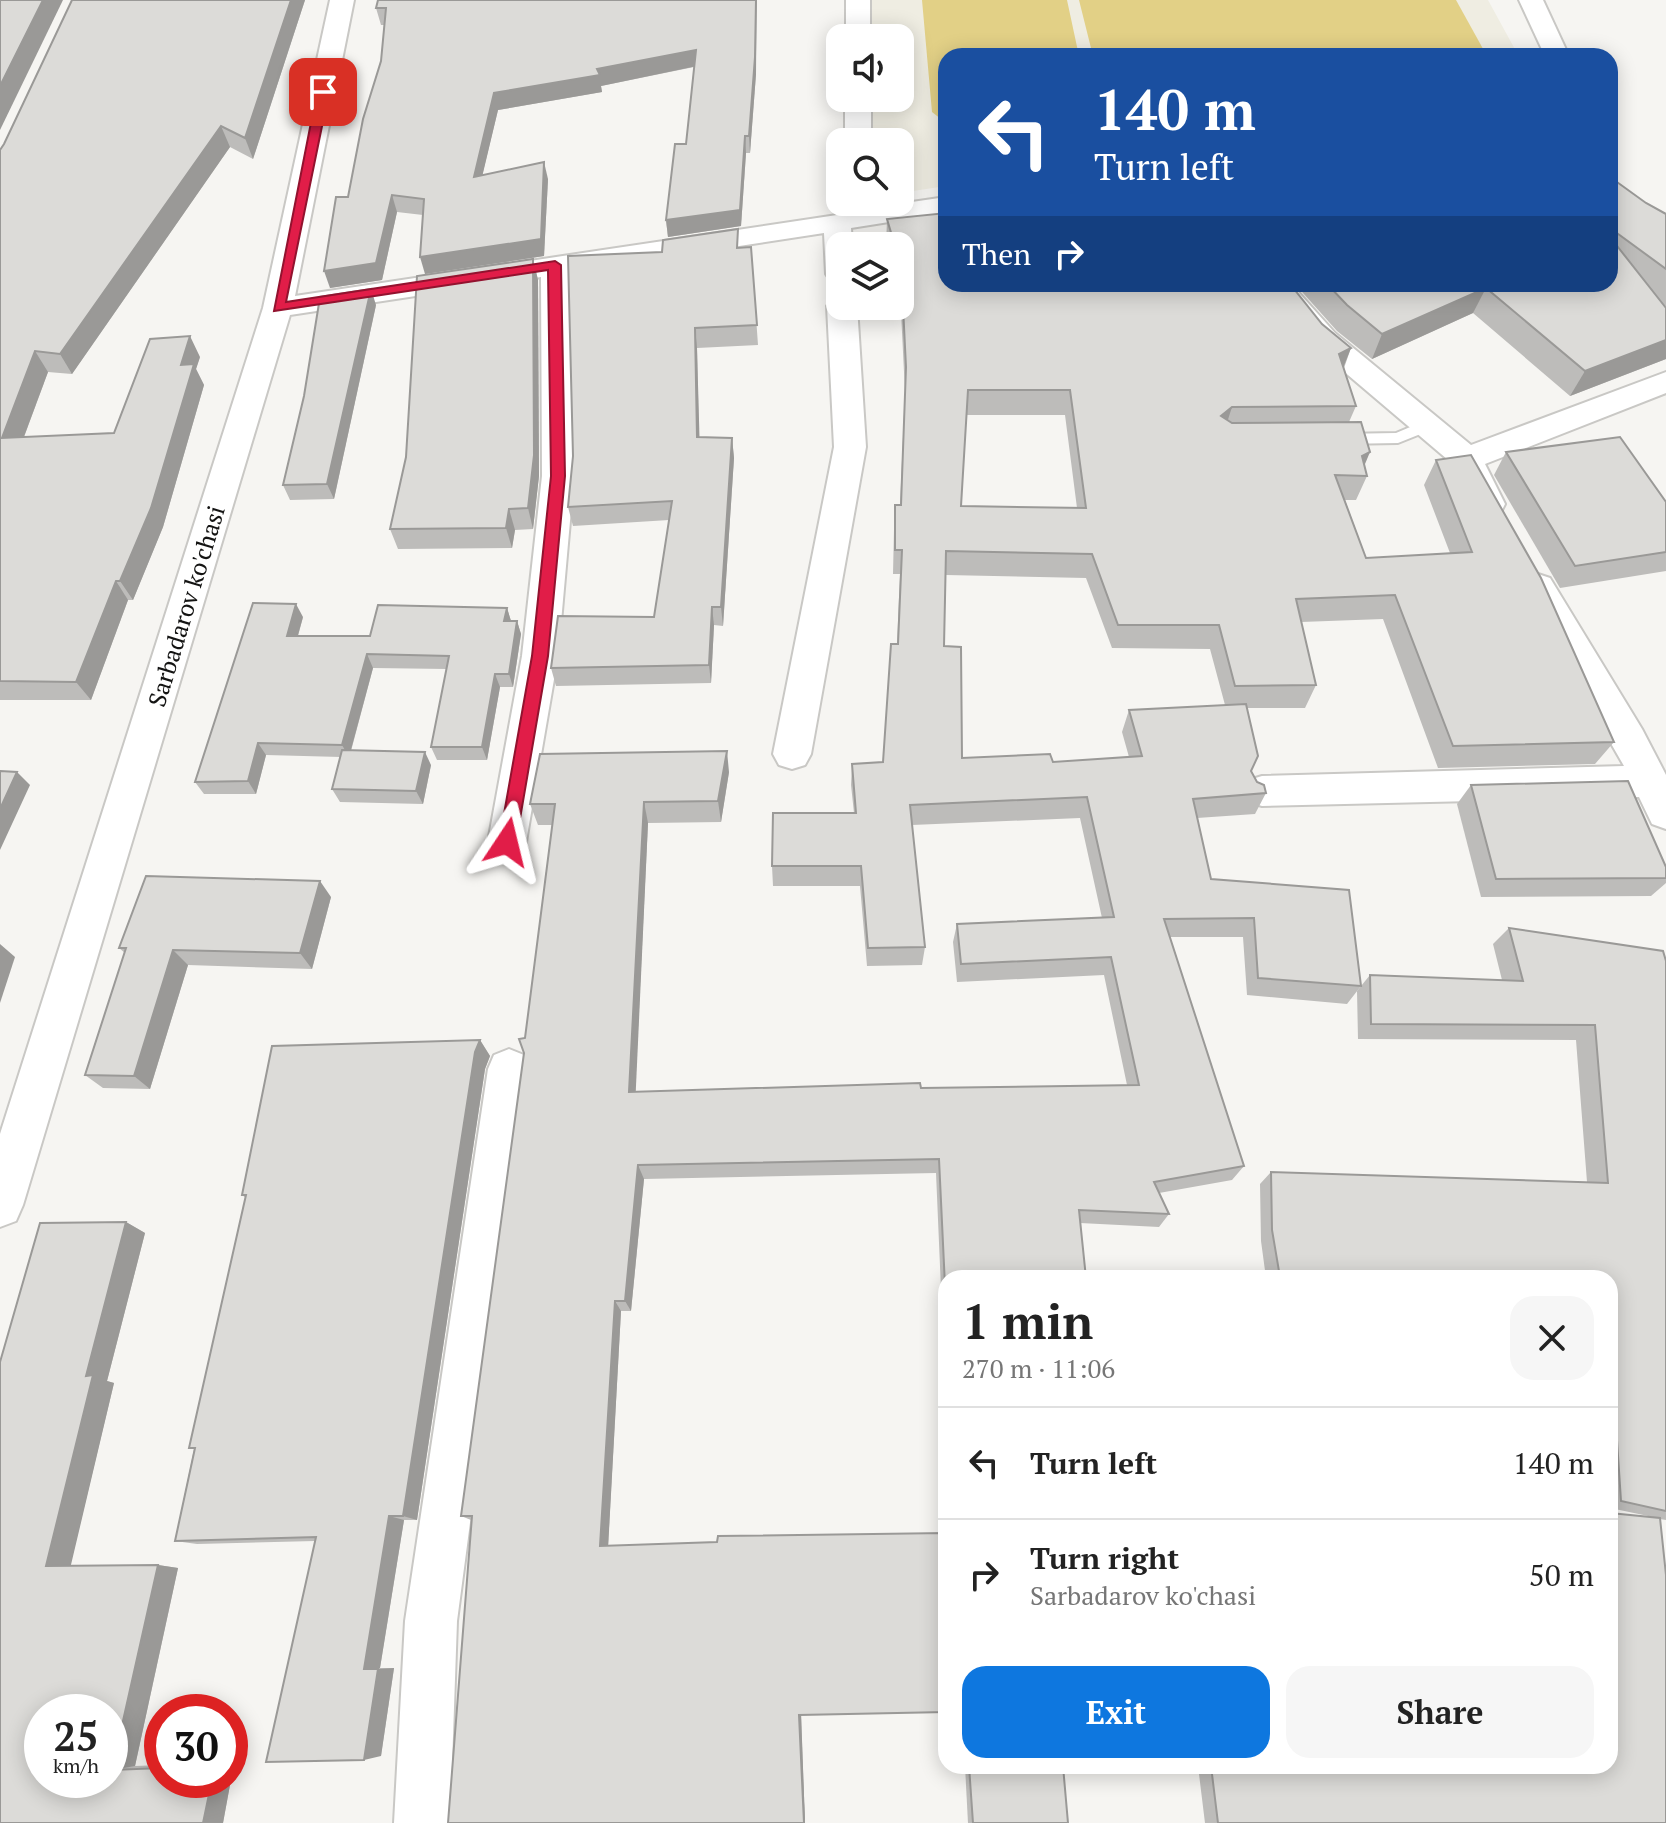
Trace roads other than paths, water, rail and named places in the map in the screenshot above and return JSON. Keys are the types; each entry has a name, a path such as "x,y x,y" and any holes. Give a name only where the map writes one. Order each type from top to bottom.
{"street":[{"name":"Sarbadarov ko'chasi","path":"0,1205 278,308 342,0"},
{"path":"858,0 858,24"},
{"path":"1531,0 1553,48"},
{"path":"914,208 938,206"},
{"path":"278,308 839,216"},
{"path":"507,842 540,656 558,476 555,265"},
{"path":"1262,791 1658,797 1629,739 1515,548 1467,459 1325,340 1282,292"},
{"path":"792,754 850,447 843,320"},
{"path":"1467,459 1666,382"},
{"path":"422,1823 431,1621 509,1069"}],"lane":[{"path":"1319,439 1398,438 1427,425"}]}
